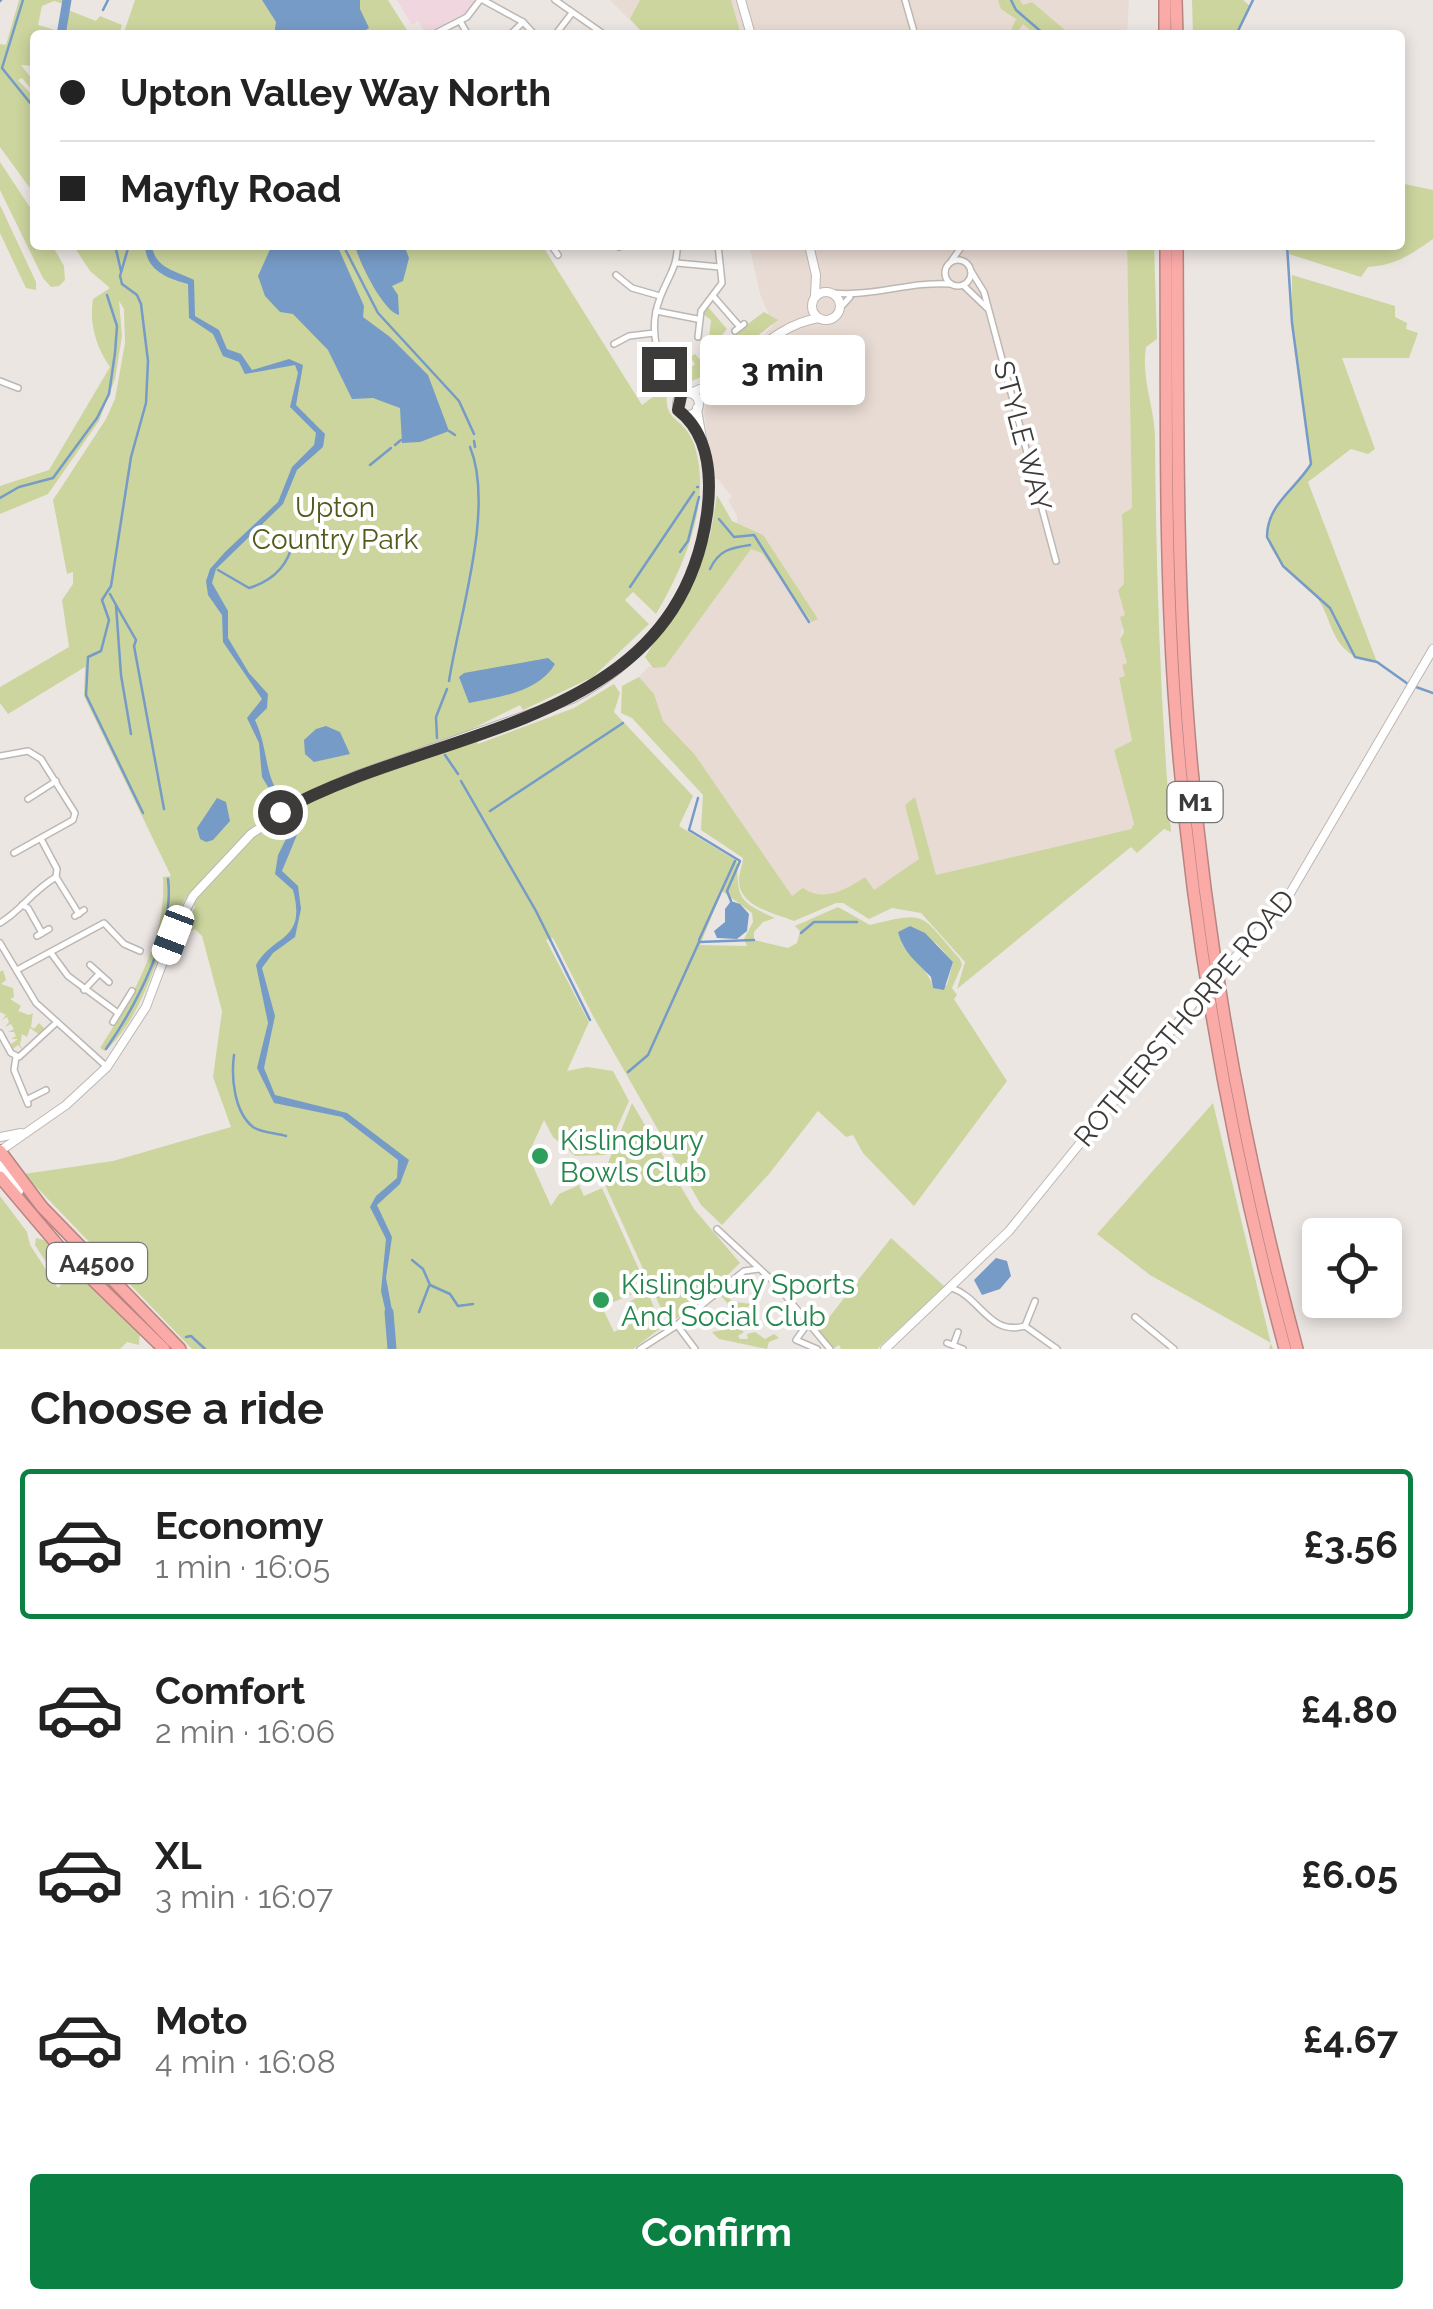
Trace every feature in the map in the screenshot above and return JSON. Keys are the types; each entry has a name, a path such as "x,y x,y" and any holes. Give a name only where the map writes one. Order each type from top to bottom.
{"highway":[{"path":"1164,0 1165,30"},
{"path":"1176,0 1177,30"},
{"name":"M1","path":"1166,250 1167,542 1181,781 1208,998 1231,1122 1285,1349"},
{"name":"M1","path":"1178,250 1182,616 1197,819 1221,1004 1238,1096 1297,1349"},
{"name":"A4500","path":"0,1151 42,1207 180,1349"},
{"name":"A4500","path":"0,1177 49,1236 164,1349"}],"street":[{"path":"442,30 460,21 482,0 503,8 530,30"},
{"path":"503,8 508,0"},
{"path":"555,0 598,30"},
{"path":"741,0 750,30"},
{"path":"905,0 914,30"},
{"path":"560,30 572,13"},
{"path":"460,21 465,30"},
{"path":"515,30 523,22"},
{"path":"677,250 677,264 660,296 654,333 664,369 698,406"},
{"path":"698,337 697,319 722,283 718,250"},
{"path":"810,250 818,318"},
{"path":"925,282 958,250"},
{"path":"963,250 971,271 970,280 963,286"},
{"path":"948,264 967,263"},
{"path":"677,264 720,267"},
{"path":"948,264 946,279 952,284"},
{"name":"STYLE WAY","path":"971,271 984,292 1056,561"},
{"path":"616,275 632,288 660,296"},
{"path":"816,275 840,308"},
{"path":"700,432 677,406 685,395 708,386 798,322 814,300 830,292 852,295 925,282 952,284 977,295 988,310"},
{"path":"798,322 833,318 852,295"},
{"path":"712,296 740,327"},
{"path":"656,311 697,319"},
{"path":"614,345 628,336 654,333"},
{"path":"0,381 18,388"},
{"path":"0,1151 57,1112 107,1067 146,1007 185,909 222,861 250,834 280,812 321,791 554,708 593,688 629,661 671,610 697,556 708,503 698,406 708,386"},
{"path":"684,414 698,406"},
{"name":"ROTHERSTHORPE ROAD","path":"885,1349 1009,1232 1197,999 1285,902 1433,649"},
{"path":"0,756 34,754 56,780 75,817 14,853"},
{"path":"28,799 56,780"},
{"path":"41,839 57,869 56,877 79,913"},
{"path":"0,923 30,893 56,877"},
{"path":"22,905 43,933"},
{"path":"16,970 104,924 124,944 140,951"},
{"path":"0,943 36,1002 107,1067"},
{"path":"51,953 62,971 118,1013"},
{"path":"90,965 110,982"},
{"path":"84,990 99,973"},
{"path":"112,1022 132,991"},
{"path":"16,1057 30,1051 57,1022"},
{"path":"0,1034 16,1057 14,1070 28,1102 46,1090"},
{"path":"0,1136 21,1134"},
{"path":"0,1164 49,1236"},
{"path":"717,1228 830,1349"},
{"path":"640,1349 744,1271 749,1258"},
{"path":"744,1271 758,1269"},
{"path":"952,1288 966,1293 984,1317 997,1324 1011,1330 1026,1326"},
{"path":"1026,1326 1036,1301"},
{"path":"1135,1317 1174,1349"},
{"path":"808,1323 796,1340 817,1349"},
{"path":"677,1325 695,1349"},
{"path":"1026,1326 1058,1349"},
{"path":"958,1332 950,1343 963,1349"}],"shaded area":[{"path":"397,0 474,0 468,12 432,30 424,30 418,21 412,25"},
{"path":"610,0 1129,0 1127,30 640,30"},
{"path":"750,250 1127,250 1132,508 1122,514 1125,616 1120,639 1127,664 1125,676 1119,679 1132,742 1114,750 1134,825 1131,829 937,875 937,882 852,894 804,911 748,847 652,722 646,685 639,677 649,666 653,668 737,524 728,500 732,497 718,479 713,479 704,411 712,389 728,377 773,325 760,294"}],"green space":[{"path":"19,0 65,0 64,4 54,1 42,6 38,25 56,30 30,30 30,66 21,65 30,77 30,87 22,78 18,80 30,93 30,188 0,147 0,44 6,45"},
{"path":"135,0 388,0 407,30 125,30"},
{"path":"640,0 731,0 740,30 640,30 630,19"},
{"path":"998,0 1020,0 1023,5 1032,2 1065,30 1030,30 1023,24 1019,30 1011,30 1016,19 1001,9"},
{"path":"1192,0 1243,0 1251,7 1239,30 1193,30"},
{"path":"68,10 96,21 100,16 122,25 120,30 64,30"},
{"path":"0,162 30,207 30,250 55,250 64,266 65,280 59,286 51,287 43,278 0,190"},
{"path":"1405,184 1433,190 1433,239 1395,261 1368,267 1361,277 1289,254 1288,250 1405,250"},
{"path":"0,205 36,282 36,290 26,288 0,233"},
{"name":"Upton Country Park","path":"76,250 545,250 642,405 668,386 670,414 694,444 700,488 693,532 656,614 633,592 625,600 649,624 593,677 523,710 520,705 472,729 478,744 574,708 614,684 620,693 614,712 693,796 679,826 737,861 742,897 775,918 763,922 754,932 754,940 788,948 797,943 800,931 795,926 838,907 870,925 913,917 937,933 962,965 952,988 957,995 954,999 1007,1081 914,1206 863,1153 853,1135 846,1137 818,1111 769,1174 722,1225 701,1205 553,938 546,940 589,1022 567,1071 587,1067 613,1071 629,1101 605,1155 575,1156 553,1137 544,1120 528,1155 551,1206 559,1194 579,1185 584,1196 602,1188 642,1276 642,1290 609,1304 600,1292 594,1296 599,1308 602,1307 614,1332 634,1322 642,1331 629,1302 644,1293 649,1295 662,1327 633,1349 192,1349 24,1174 113,1161 231,1127 213,1077 222,1011 202,936 195,929 179,937 195,907 187,896 171,916 174,918 129,1022 105,1051 100,1048 145,967 159,923 163,877 171,876 84,696 85,667 8,714 0,703 0,687 69,647 62,600 73,584 73,572 67,574 53,500 115,399 125,343 124,309 119,301 122,336 115,379 99,421 48,494 0,514 0,486 49,470 110,367 97,343 92,317 93,299 110,288 90,271","holes":["722,891 752,913 753,922 744,939 747,946 700,945","909,926 937,944 953,962 947,985 933,988 925,971 902,944"]},
{"path":"1127,250 1154,250 1157,339 1146,347 1145,370 1155,436 1159,634 1171,832 1164,829 1137,853 1131,847 957,989 965,962 921,913 892,908 869,919 843,903 836,903 794,921 753,904 739,883 743,858 701,830 703,795 632,718 621,713 622,686 639,677 654,694 663,721 695,755 792,896 803,888 819,894 835,893 865,877 874,890 919,859 905,805 915,797 936,875 1131,829 1134,824 1114,750 1132,741 1119,678 1125,676 1122,665 1127,663 1120,639 1124,632 1120,617 1125,615 1118,590 1124,584 1122,514 1132,508"},
{"path":"1292,275 1395,306 1395,317 1407,323 1406,329 1418,333 1409,358 1342,358 1375,449 1368,454 1351,449 1308,482 1377,662 1358,658 1342,646 1317,598 1282,563 1267,537 1277,506 1311,464 1292,323"},
{"path":"708,307 727,329 722,335 726,340 764,312 778,320 706,375 684,384 675,378 681,374 675,365 681,362 688,370 695,364 690,357 695,354 700,360 716,348 709,338 711,320 703,314"},
{"path":"717,495 732,521 763,535 818,619 812,622 762,553 751,549 665,667 653,668 645,657 693,579 710,536"},
{"path":"3,970 6,980 1,984 13,988 14,997 10,999 21,1006 18,1011 33,1013 31,1027 34,1029 39,1023 45,1029 40,1035 30,1028 27,1037 22,1034 23,1050 18,1045 13,1049 11,1044 18,1039 11,1039 16,1036 8,1032 14,1029 11,1024 5,1027 9,1022 7,1017 2,1020 6,1015 0,1012 0,972"},
{"path":"632,1103 694,1209 740,1263 696,1306 668,1324 602,1178"},
{"path":"1213,1103 1271,1343 1150,1275 1097,1234"},
{"path":"0,1196 27,1232 30,1245 58,1288 61,1285 35,1245 36,1238 44,1240 140,1331 139,1345 127,1342 120,1349 0,1349"},
{"path":"891,1238 945,1287 877,1349 841,1349 839,1345 833,1349 811,1322 820,1329"},
{"path":"724,1293 733,1302 752,1304 741,1311 744,1318 753,1314 735,1325 744,1332 738,1336 740,1339 748,1339 747,1334 755,1332 765,1339 774,1334 779,1338 769,1342 767,1349 719,1339 712,1332 727,1329 724,1315 738,1315 721,1296"}],"water":[{"path":"262,0 360,0 369,28 275,30 276,22"},
{"path":"146,250 153,250 161,264 194,280 195,316 219,330 227,349 241,354 252,370 289,359 303,365 296,405 325,434 323,447 297,470 283,504 216,569 212,583 228,611 228,638 249,673 268,694 267,708 255,720 269,772 285,804 280,807 262,777 259,743 247,718 262,699 223,642 222,615 208,595 206,581 210,569 225,552 278,502 292,467 314,445 316,433 290,407 298,373 295,365 245,374 239,362 223,356 213,334 189,318 188,284 165,276"},
{"path":"270,250 339,250 364,306 363,317 390,337 428,375 449,431 420,442 402,443 400,408 373,398 352,399 328,350 293,314 280,312 265,296 258,276"},
{"path":"357,250 406,250 409,258 403,281 392,286 398,295 399,315 380,296"},
{"path":"548,658 555,664 539,681 493,698 469,703 459,677 464,673"},
{"path":"326,726 340,732 350,754 314,762 305,754 304,740"},
{"path":"217,798 226,802 230,821 213,840 206,842 200,839 197,828"},
{"path":"291,813 299,830 282,871 298,886 301,909 295,937 273,953 262,968 275,1016 264,1068 275,1095 347,1113 409,1160 400,1184 377,1205 392,1237 386,1278 394,1321 388,1322 381,1291 386,1239 370,1207 376,1196 397,1178 398,1160 342,1117 274,1103 257,1068 268,1023 256,965 296,919 293,890 275,874 278,855 291,829 285,816"},
{"path":"731,901 749,914 747,931 737,939 717,938 714,931 725,922 725,909"},
{"path":"910,926 925,933 953,962 944,990 933,988 931,977 904,946 898,932"},
{"path":"996,1258 1007,1261 1011,1276 1000,1289 982,1295 974,1280"}],"waterway":[{"path":"23,0 2,68 30,103"},
{"path":"62,30 67,0"},
{"path":"103,10 108,0"},
{"path":"1011,0 1016,10 1039,30"},
{"path":"1238,30 1253,0"},
{"path":"116,250 121,271"},
{"path":"128,250 120,276 122,284 137,295 141,304 148,361 146,403 131,457 111,586 102,600 109,620 101,651 88,657 86,695 143,813"},
{"path":"346,250 378,313 459,401 474,434"},
{"path":"1287,250 1292,323 1311,464 1277,506 1267,537 1283,566 1330,608 1355,657 1377,662 1408,684"},
{"path":"0,498 19,487 53,478 97,418 109,394 115,353 117,326 107,295"},
{"path":"449,431 455,435"},
{"path":"395,445 401,440"},
{"path":"474,441 475,447"},
{"path":"449,681 477,531 477,472 470,447"},
{"path":"370,465 391,448"},
{"path":"630,587 694,492"},
{"path":"680,552 688,541 699,497"},
{"path":"719,519 734,537 754,535 809,622"},
{"path":"218,570 249,588 272,577 283,565 293,542 289,535 272,534"},
{"path":"710,569 726,551 750,545"},
{"path":"110,594 116,605 121,675 131,734"},
{"path":"116,605 136,640 164,809"},
{"path":"1416,687 1433,693"},
{"path":"437,738 436,717 447,689"},
{"path":"490,811 623,723"},
{"path":"445,755 458,774"},
{"path":"461,781 536,911 590,1020"},
{"path":"698,798 689,830 740,861 727,891 731,901"},
{"path":"699,940 735,861"},
{"path":"106,1049 151,968 165,922 168,879"},
{"path":"801,933 814,922 857,922"},
{"path":"628,1072 648,1055 699,942 754,940"},
{"path":"234,1055 235,1094 247,1121 257,1129 286,1136"},
{"path":"412,1260 423,1269 430,1285 450,1294 458,1306 473,1304"},
{"path":"419,1312 429,1286"},
{"path":"389,1312 392,1349"},
{"path":"186,1337 191,1336 205,1349"}],"place":[{"name":"Kislingbury Bowls Club","path":"540,1156"},
{"name":"Kislingbury Sports And Social Club","path":"601,1300"}],"route":[{"path":"280,812 354,776 554,708 602,682 647,643 671,610 690,573 705,530 708,503 700,432 678,410 681,396 664,369"}]}
